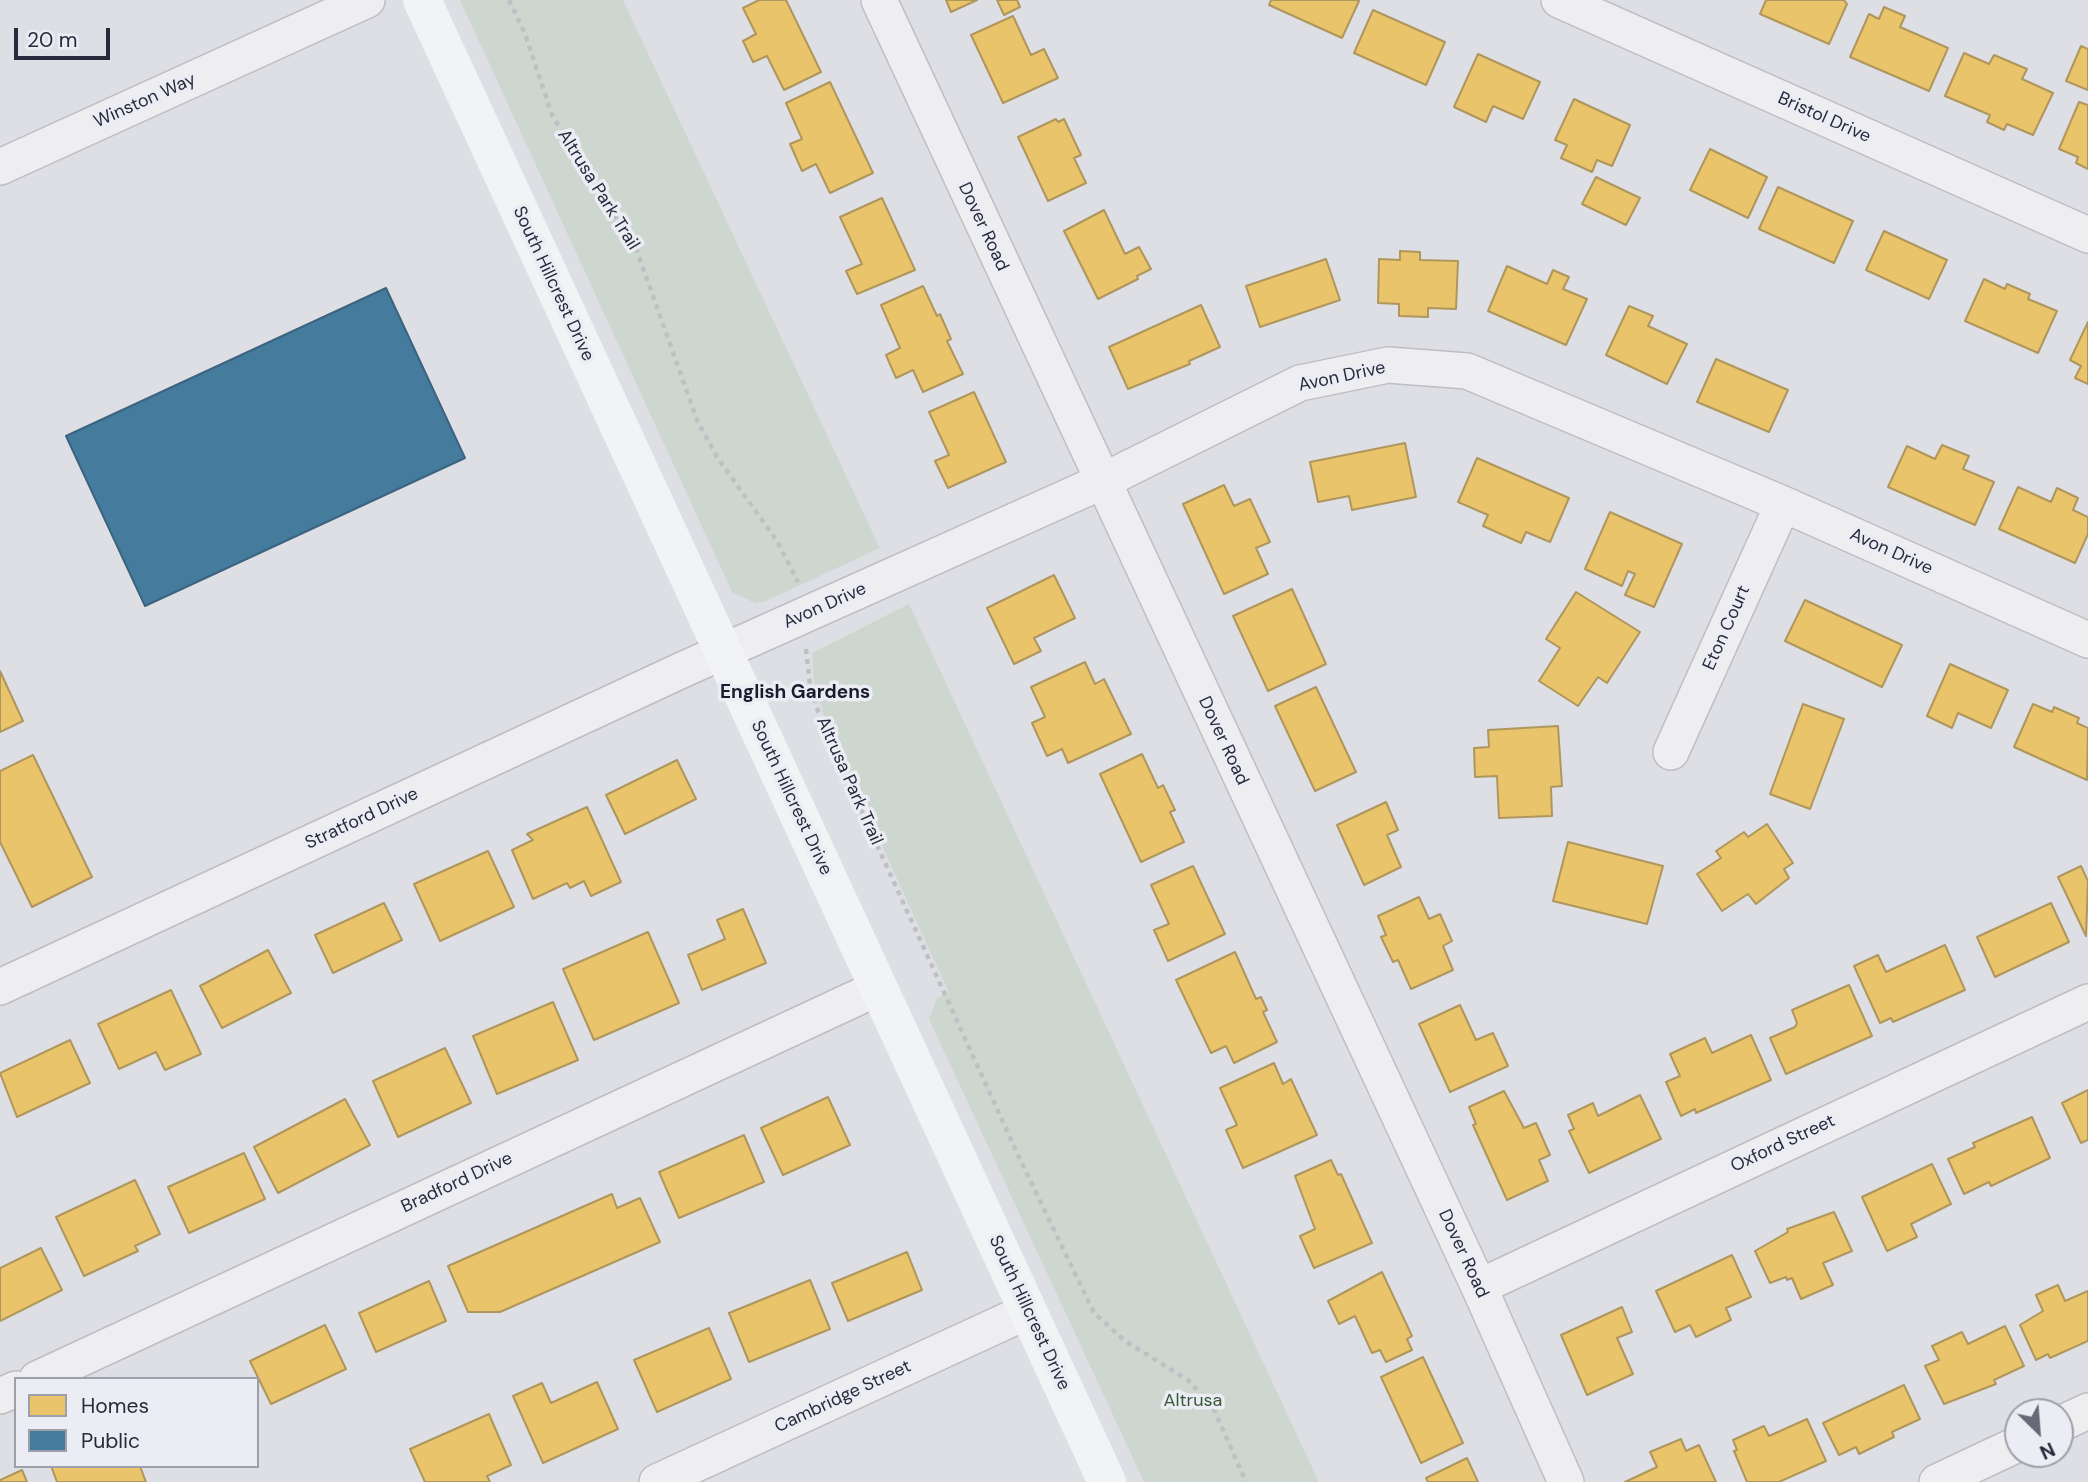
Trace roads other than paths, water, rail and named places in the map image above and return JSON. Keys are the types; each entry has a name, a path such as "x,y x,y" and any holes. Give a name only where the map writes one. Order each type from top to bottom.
{"street":[{"name":"Winston Way","path":"0,167 367,0"},
{"name":"South Hillcrest Drive","path":"422,0 1107,1482"},
{"name":"Dover Road","path":"879,0 1101,482 1479,1287 1566,1482"},
{"name":"Bristol Drive","path":"1559,0 2088,235"},
{"name":"Avon Drive","path":"724,652 1101,482 1300,383 1388,365 1467,371 1783,504 2088,640"},
{"name":"Eton Court","path":"1671,752 1783,504"},
{"name":"Stratford Drive","path":"0,987 724,652"},
{"name":"Bradford Drive","path":"41,1377 877,988"},
{"name":"Oxford Street","path":"1479,1287 2088,1002"},
{"name":"Cambridge Street","path":"657,1482 1028,1311"},
{"path":"1937,1482 2004,1451"}],"district":[{"name":"English Gardens","path":"795,693"}],"park label":[{"name":"Altrusa","path":"1193,1401"}]}
